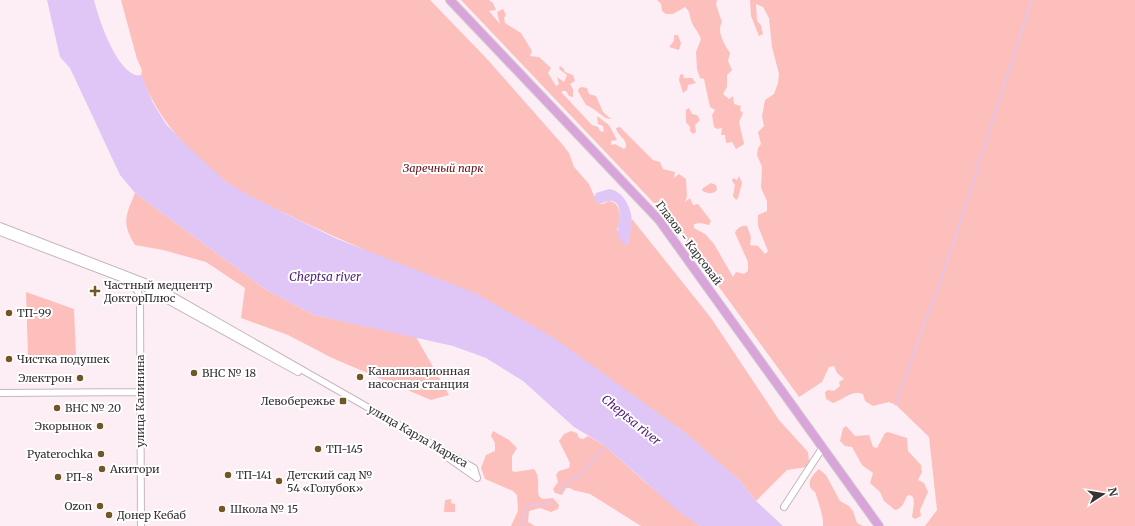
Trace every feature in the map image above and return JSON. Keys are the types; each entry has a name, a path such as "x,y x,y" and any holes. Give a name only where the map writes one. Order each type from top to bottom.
{"main road":[{"name":"Глазов - Карсовай","path":"450,0 654,214 879,526"}],"street":[{"name":"улица Карла Маркса","path":"0,226 142,283 178,298 474,468 477,478 435,449 155,292 142,283 128,280 0,232"},
{"name":"улица Калинина","path":"128,280 138,292 140,300 141,526"},
{"path":"140,300 142,283"},
{"path":"140,300 147,293 155,292"},
{"path":"0,393 140,392"},
{"path":"784,507 823,447"}],"green space":[{"name":"Заречный парк","path":"121,0 430,0 487,59 562,144 569,153 574,167 589,184 597,203 603,204 609,201 617,205 619,222 617,230 629,244 632,219 711,318 779,420 808,452 809,461 807,467 787,470 756,501 740,481 679,428 361,248 263,203 243,193 225,181 187,147 165,120 156,106 141,75 142,70 137,59"},
{"path":"461,0 489,0 493,3 496,10 489,11 500,24 497,12 503,9 506,15 504,18 505,23 521,33 532,51 530,56 539,57 551,68 548,73 556,86 559,84 557,77 564,82 567,75 559,69 560,66 565,72 573,75 575,81 570,84 573,89 573,97 569,96 566,91 562,91 562,93 592,125 598,127 600,131 604,132 603,126 598,124 597,116 609,125 617,140 611,141 611,145 615,144 624,149 626,147 625,141 618,133 616,128 620,127 653,160 660,162 663,169 675,172 674,178 679,174 686,179 687,196 685,202 690,198 693,205 698,204 711,221 709,225 700,223 694,224 694,228 705,234 714,244 733,277 736,272 744,274 748,271 748,262 735,233 738,229 743,226 747,226 751,237 750,245 758,246 765,254 768,251 758,226 758,215 767,211 767,201 761,188 762,167 757,155 758,148 761,144 758,132 764,126 762,116 765,100 774,94 778,83 779,74 772,47 769,18 763,7 756,4 757,21 761,25 763,34 759,36 751,16 750,0 1135,0 1135,526 925,526 937,510 929,437 896,405 889,402 873,406 865,401 863,394 858,393 851,394 833,403 826,399 825,392 828,390 834,391 840,386 839,382 844,379 837,373 834,366 829,367 822,382 799,397 671,221"},
{"path":"657,0 717,0 716,5 722,22 720,30 730,53 728,61 732,70 727,75 727,87 723,94 729,99 733,96 734,104 741,106 740,110 743,113 739,122 744,144 736,149 732,142 726,143 725,135 721,135 722,128 717,129 714,127 712,115 715,110 710,107 704,79 700,78 697,69 696,52 701,39 692,23 689,12 685,7 673,14 666,14 662,11 661,4"},
{"path":"674,35 678,35 681,43 679,50 669,47 674,41"},
{"path":"683,74 684,78 692,78 696,83 688,85 687,90 683,93 679,80 680,75"},
{"path":"579,88 587,88 589,94 596,96 603,112 611,119 605,118 586,105 578,91"},
{"path":"689,108 692,114 697,115 700,120 695,125 696,132 693,134 686,122 686,110"},
{"path":"739,176 742,183 738,198 736,200 733,196 735,185 732,181 733,178 737,180"},
{"path":"711,183 716,185 717,190 715,192 708,193 702,191 703,188"},
{"path":"135,193 265,289 314,315 416,337 449,395 431,400 332,358 288,335 241,318 245,288 206,262 163,250 135,245 128,231 126,219"},
{"path":"26,292 74,309 76,355 28,356"},
{"path":"846,426 855,436 869,435 873,447 877,448 885,433 888,432 907,438 908,451 921,465 922,472 918,480 924,483 928,492 920,510 921,516 915,519 912,517 914,503 913,497 910,495 907,496 901,507 895,510 884,501 880,492 870,483 873,473 862,465 852,447 845,446 840,441 843,428"},
{"path":"493,431 509,440 517,448 512,456 512,471 515,472 534,469 537,473 538,491 540,497 543,499 553,498 559,505 558,509 551,512 540,508 529,511 528,522 535,526 511,526 518,511 517,495 513,491 485,479 481,468 486,455 495,451 495,443 491,436"},
{"path":"571,431 577,433 579,438 583,439 588,436 604,445 645,482 700,526 641,526 590,494 570,488 566,488 562,495 555,493 553,489 558,482 556,475 559,471 569,468 570,463 559,441 564,434"},
{"path":"819,469 826,475 840,501 849,506 853,511 857,523 863,526 823,526 823,518 819,504 815,492 810,486 810,480"},
{"path":"451,499 451,503 455,504 455,512 444,512 445,500"}],"water":[{"name":"Cheptsa river","path":"47,0 94,0 108,41 120,61 126,69 133,74 141,75 153,103 166,124 225,181 248,195 335,238 475,293 554,338 686,433 740,481 756,501 783,526 700,526 677,510 604,445 574,427 523,381 486,358 453,346 314,315 265,289 135,193 120,175 70,68 60,57"},
{"path":"609,189 615,191 624,198 631,215 632,226 629,244 626,245 618,235 619,209 617,204 612,201 597,203 594,197 596,193"}],"waterway":[{"path":"895,405 946,265 1032,0"},
{"path":"559,490 580,475 606,446"},
{"path":"522,526 528,506 548,504 551,501"}],"place":[{"name":"Частный медцентр ДокторПлюс","path":"95,291"},
{"name":"ТП-99","path":"9,313"},
{"name":"Чистка подушек","path":"9,359"},
{"name":"ВНС № 18","path":"194,373"},
{"name":"Канализационная насосная станция","path":"360,377"},
{"name":"Электрон","path":"80,378"},
{"name":"Левобережье","path":"343,401"},
{"name":"ВНС № 20","path":"57,408"},
{"name":"Экорынок","path":"100,426"},
{"name":"ТП-145","path":"318,449"},
{"name":"Pyaterochka","path":"101,454"},
{"name":"Акитори","path":"102,469"},
{"name":"ТП-141","path":"228,475"},
{"name":"РП-8","path":"58,477"},
{"name":"Детский сад № 54 «Голубок»","path":"279,481"},
{"name":"Ozon","path":"100,506"},
{"name":"Школа № 15","path":"222,509"},
{"name":"Донер Кебаб","path":"109,515"}]}
